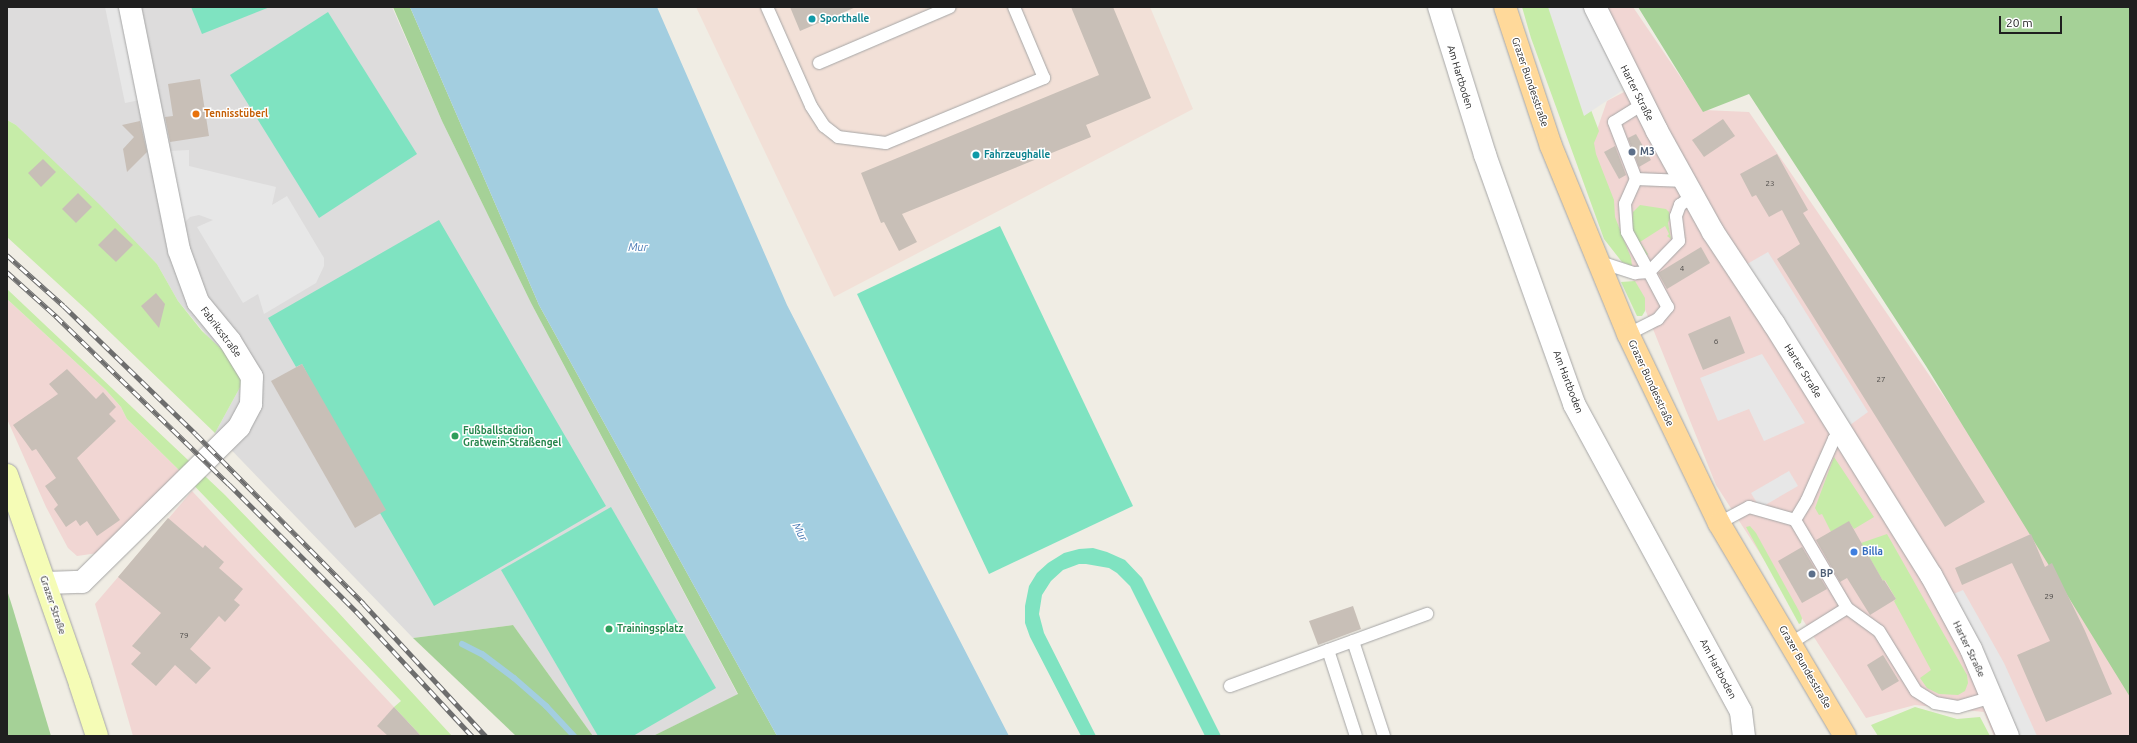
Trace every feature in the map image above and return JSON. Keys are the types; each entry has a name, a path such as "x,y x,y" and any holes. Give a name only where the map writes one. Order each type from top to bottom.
{"main road":[{"name":"Grazer Bundesstraße","path":"1504,7 1551,146 1596,261 1628,334 1719,523 1845,736"},
{"name":"Grazer Straße","path":"7,475 46,583 96,736"}],"street":[{"name":"Fabriksstraße","path":"46,583 82,582 239,427 251,404 252,377 230,341 198,302 180,250 130,7"},
{"name":"Am Hartboden","path":"1438,7 1485,155 1574,404 1741,712 1744,736"},
{"name":"Harter Straße","path":"1595,7 1643,104 1716,236 1842,432 1931,575 1971,649 2008,736"}],"lane":[{"path":"767,7 811,106 824,126 838,137 886,143 1044,78 1014,7"},
{"path":"819,63 950,7"},
{"path":"1628,334 1658,319 1668,307 1627,232 1625,204 1636,179 1614,122 1643,104"},
{"path":"1596,261 1635,273 1649,272 1679,241 1676,216 1689,188 1636,179"},
{"path":"1796,520 1807,500 1834,439 1842,432"},
{"path":"1719,523 1749,507 1796,520 1847,608 1879,631 1916,691 1926,699 1935,703 1958,707 1992,697"},
{"path":"1791,643 1847,608"},
{"path":"1230,686 1427,614"},
{"path":"1353,641 1384,736"},
{"path":"1328,650 1356,736"}],"shaded area":[{"path":"7,7 392,7 442,121 531,303 738,695 653,736 593,736 513,625 413,638 215,433 244,380 178,301 157,264 16,125 7,120"},
{"path":"105,7 121,7 140,100 125,103"},
{"path":"696,7 1150,7 1193,109 834,297"},
{"path":"1548,7 1588,7 1623,90 1584,116"},
{"path":"1608,7 1633,7 1703,110 1749,112 2025,515 2130,684 2130,736 1994,736 1984,712 1915,705 1866,718 1716,485 1632,277 1591,147 1607,101 1641,83"},
{"path":"189,150 189,166 276,187 272,205 287,196 324,258 324,266 316,283 264,314 258,294 243,303 197,227 213,220 199,215 190,217 184,223 169,151"},
{"path":"1768,252 1868,412 1850,425 1747,264"},
{"path":"7,299 106,390 121,407 127,419 183,474 98,553 77,556 68,548 46,507 7,419"},
{"path":"1762,354 1805,423 1764,441 1749,409 1718,421 1700,378"},
{"path":"1789,471 1798,486 1760,508 1751,493"},
{"path":"192,491 421,736 133,736 95,604"},
{"path":"1963,590 2004,663 2037,736 2016,736 1951,595"}],"green space":[{"path":"191,7 270,7 202,34"},
{"path":"393,7 410,7 539,305 777,736 653,736 738,694 531,303 442,121"},
{"path":"1522,7 1552,7 1599,131 1594,143 1596,154 1614,200 1615,217 1631,258 1632,266 1622,262 1604,239 1531,38"},
{"path":"1638,7 2130,7 2130,697 1926,366 1749,94 1703,112"},
{"path":"328,12 417,154 319,218 230,75"},
{"path":"7,120 16,125 100,205 157,264 178,301 202,331 232,359 244,380 215,433 90,313 7,237"},
{"path":"1640,205 1666,209 1669,212 1670,218 1668,223 1671,239 1667,236 1669,234 1665,226 1640,242 1648,254 1646,257 1634,236 1632,226 1633,212"},
{"name":"Fußballstadion Gratwein-Straßengel","path":"439,220 606,506 434,606 380,513 302,364 296,367 268,318"},
{"path":"1000,226 1133,506 989,574 857,294"},
{"path":"1635,281 1645,298 1645,311 1642,316 1637,316 1621,282"},
{"path":"7,289 225,495 337,611 452,736 421,736 394,707 401,701 183,474 127,419 121,407 106,390 7,299"},
{"path":"1834,457 1874,517 1854,529 1849,522 1831,532 1822,514 1819,515 1815,508"},
{"name":"Trainingsplatz","path":"611,507 716,688 633,736 598,736 501,570"},
{"path":"1750,526 1756,533 1799,611 1802,618 1801,623 1799,624 1746,527"},
{"path":"1887,534 1967,675 1968,683 1965,691 1958,695 1939,694 1927,688 1920,678 1931,670 1894,601 1896,599 1885,580 1883,581 1861,543"},
{"path":"1093,548 1125,560 1142,578 1221,736 1205,736 1130,586 1117,573 1109,568 1079,564 1063,570 1051,581 1042,595 1039,614 1044,633 1096,736 1081,736 1030,637 1025,623 1025,606 1029,586 1037,573 1048,563 1064,553 1079,549"},
{"path":"7,590 13,609 51,736 7,736"},
{"path":"513,625 593,736 516,736 413,638"},
{"path":"1915,707 1957,719 1980,717 1990,736 1878,736 1871,725"}],"water":[{"name":"Mur","path":"410,7 657,7 787,305 1009,736 777,736 539,305"}],"building":[{"name":"Sporthalle","path":"790,7 856,7 800,31"},
{"name":"Fahrzeughalle","path":"1071,7 1113,7 1151,98 1086,125 1091,137 902,214 917,242 899,251 884,222 881,223 861,173 1099,75"},
{"path":"200,79 209,136 170,142 165,117 173,116 168,84"},
{"path":"1723,119 1735,136 1704,157 1692,140"},
{"path":"140,121 147,152 127,172 123,149 134,137 122,125"},
{"path":"1636,134 1651,160 1639,167 1628,138"},
{"path":"1615,146 1626,175 1619,179 1604,152"},
{"path":"1777,154 1808,210 1803,213 1985,502 1945,527 1777,259 1800,244 1782,210 1769,217 1756,195 1752,197 1740,174"},
{"path":"43,159 56,172 41,187 28,173"},
{"path":"78,193 92,207 76,223 62,209"},
{"path":"115,228 133,245 116,262 98,245"},
{"path":"1701,247 1710,263 1667,289 1658,273"},
{"path":"156,293 165,304 159,328 141,306"},
{"path":"1730,316 1745,353 1703,370 1688,334"},
{"path":"302,364 386,510 355,528 271,381"},
{"path":"67,369 96,399 103,392 116,407 109,414 116,421 77,458 120,520 97,536 87,521 80,526 76,520 66,527 54,509 58,505 45,486 56,478 36,449 32,451 13,425 58,394 49,384"},
{"path":"168,518 203,548 205,545 224,562 219,568 243,589 234,600 240,605 225,622 219,616 190,649 211,668 196,684 175,665 156,686 131,664 141,653 132,646 161,613 118,577"},
{"path":"1849,521 1883,581 1884,580 1896,599 1870,615 1847,578 1840,582 1816,540"},
{"path":"2031,534 2045,567 2052,563 2085,631 2112,694 2046,722 2017,655 2050,641 2012,563 1962,585 1955,568"},
{"path":"1802,547 1827,589 1802,603 1778,561"},
{"path":"1353,606 1361,629 1318,645 1309,621"},
{"path":"1883,655 1899,681 1882,691 1867,665"},
{"path":"394,707 421,736 388,736 377,726"}],"waterway":[{"path":"462,644 482,654 514,678 546,706 574,736"}],"railway":[{"path":"7,255 64,306 196,434 364,604 486,736"},
{"path":"7,272 56,316 229,484 356,611 472,736"}],"place":[{"name":"Sporthalle","path":"812,19"},
{"name":"Tennisstüberl","path":"196,114"},
{"name":"M3","path":"1632,152"},
{"name":"Fahrzeughalle","path":"976,155"},
{"name":"Fußballstadion Gratwein-Straßengel","path":"455,436"},
{"name":"Billa","path":"1854,552"},
{"name":"BP","path":"1812,574"},
{"name":"Trainingsplatz","path":"609,629"}]}
